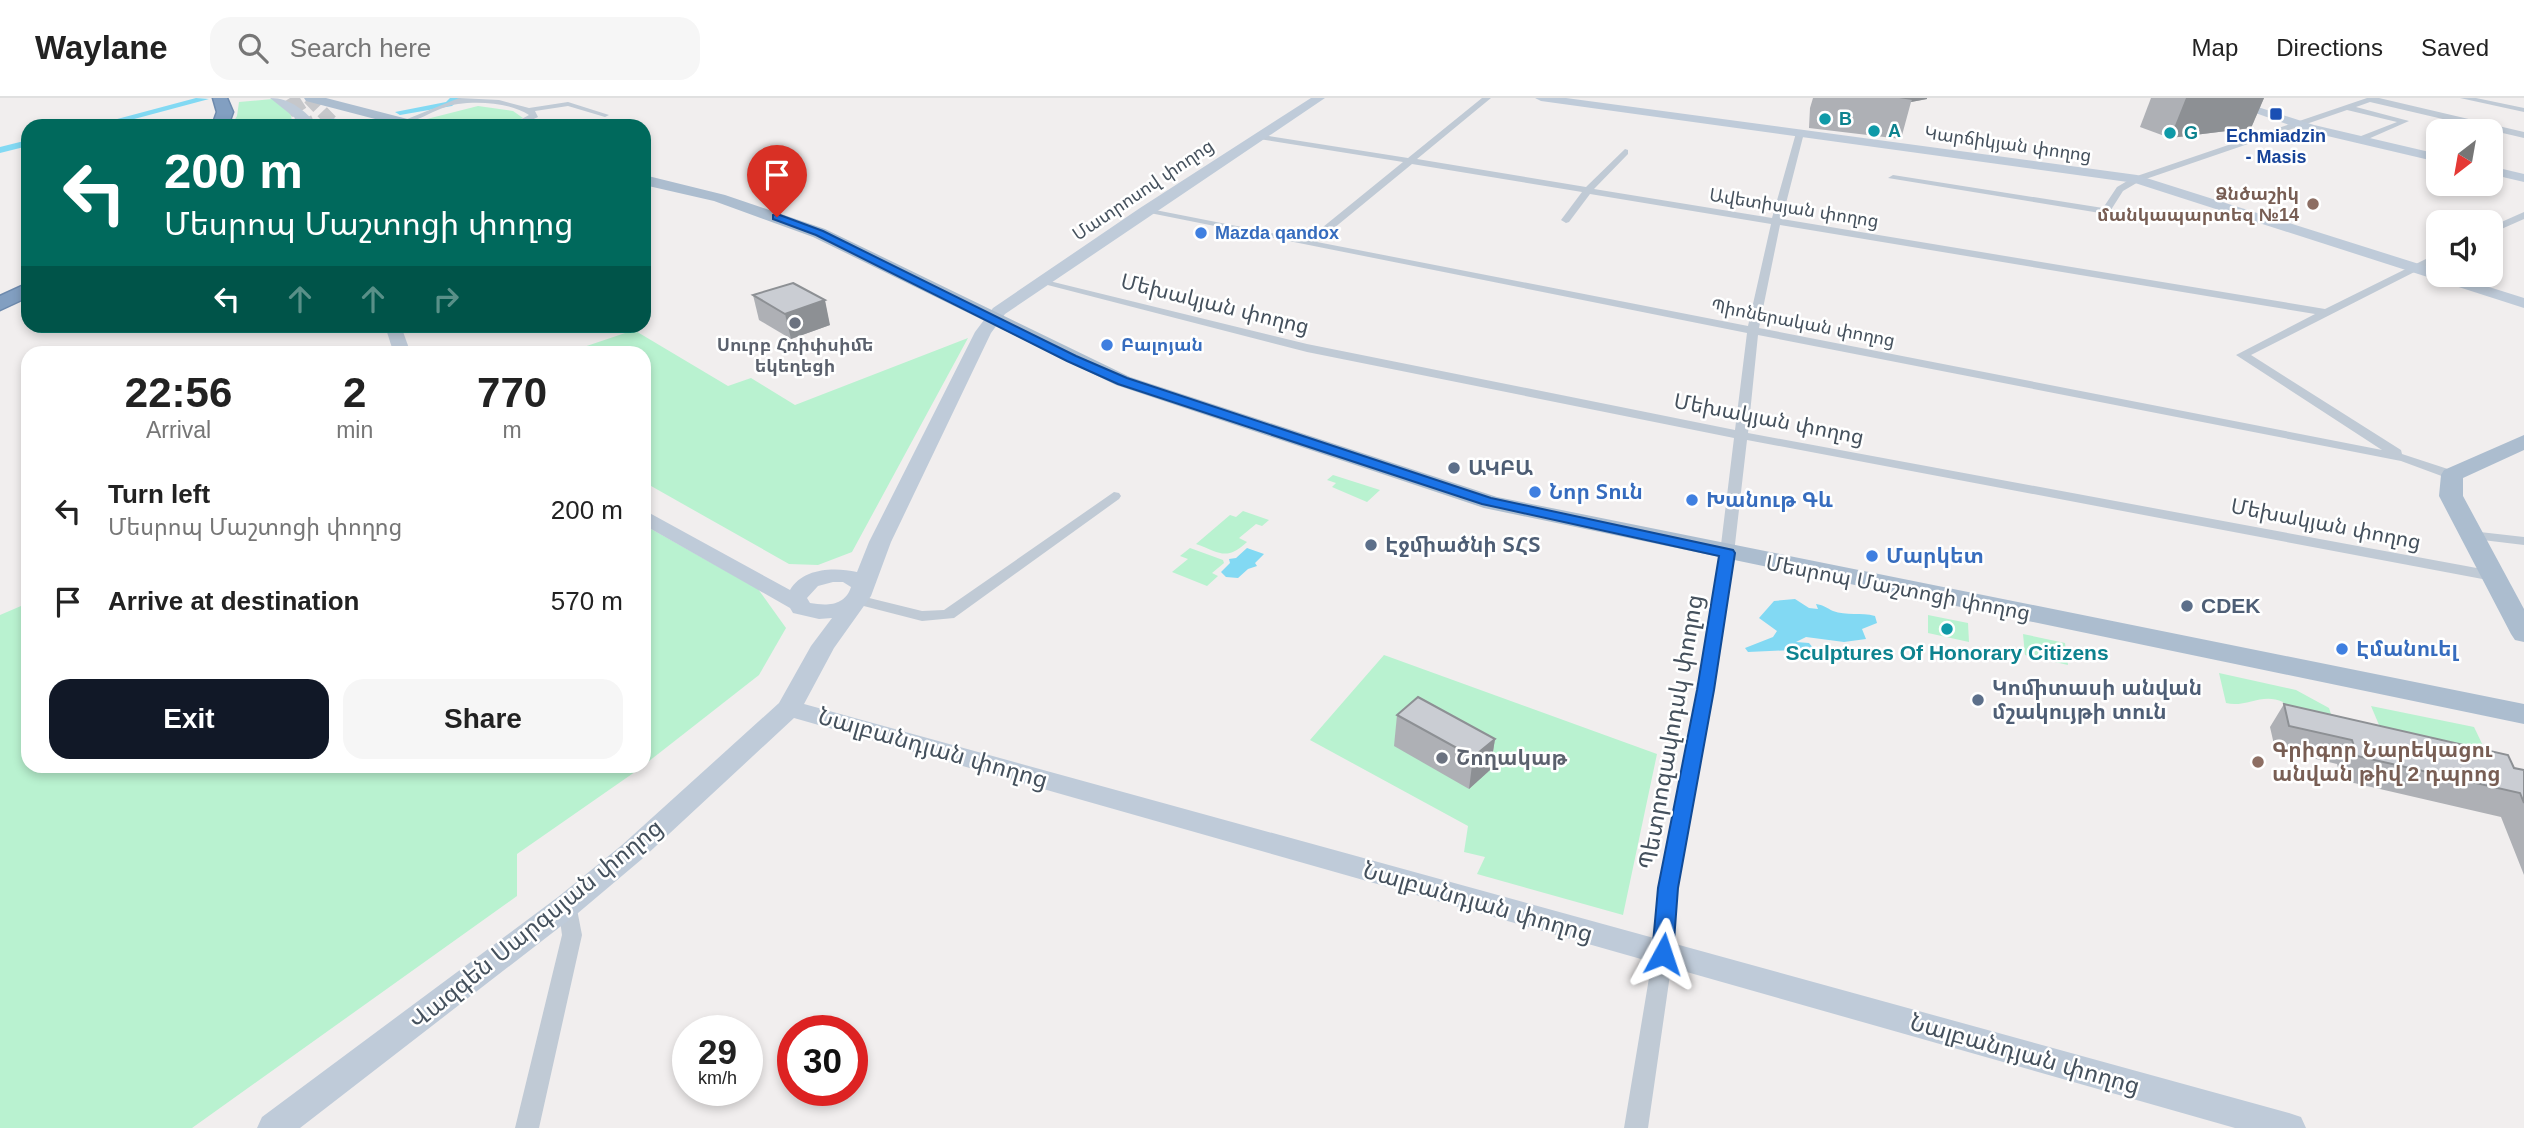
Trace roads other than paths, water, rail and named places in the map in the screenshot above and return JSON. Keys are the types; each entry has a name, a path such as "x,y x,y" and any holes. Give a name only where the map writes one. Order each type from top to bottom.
{"highway":[{"path":"220,98 225,112 222,119"},
{"path":"0,291 21,280"},
{"path":"0,304 21,293"}],"main road":[{"path":"292,98 362,119"},
{"path":"311,98 381,119"},
{"path":"651,179 698,192"},
{"name":"Մեսրոպ Մաշտոցի փողոց","path":"698,192 820,233 1123,381 1492,503 2524,715"},
{"path":"2524,442 2452,475 2451,496 2524,634"}],"street":[{"path":"276,98 304,119"},
{"name":"Մատրոսով փողոց","path":"880,542 983,332 999,312 1145,211 1319,98"},
{"path":"1309,243 1487,98"},
{"name":"Կարճիկյան փողոց","path":"1541,98 2137,179 2524,303"},
{"path":"2219,98 2300,125 2426,155"},
{"path":"2464,98 2524,110"},
{"path":"2501,106 2518,98"},
{"path":"1893,178 2106,211 2120,188 2137,179 2372,99 2524,135"},
{"path":"412,119 463,100 498,102 529,110 568,103 605,115"},
{"path":"2349,108 2405,121 2359,140"},
{"path":"527,119 535,115 529,110"},
{"name":"Պետրոզավոդսկ փողոց","path":"1636,1128 1663,954 1668,888 1706,690 1727,553 1753,331 1776,222 1800,133"},
{"name":"Ավետիսյան փողոց","path":"1259,136 2324,312"},
{"path":"1566,220 1588,190 1625,152"},
{"path":"2503,173 2524,178"},
{"name":"Պիոներական փողոց","path":"1145,211 2404,458 2452,475"},
{"path":"2503,225 2524,215"},
{"path":"2404,458 2242,355 2426,262"},
{"name":"Մեխակյան փողոց","path":"1041,282 1307,348 1740,435 2493,576"},
{"path":"741,573 821,578 852,577 859,594 922,616 948,615 1114,496"},
{"path":"651,520 799,606 828,612 849,606 859,594"},
{"path":"2471,535 2524,541"},
{"path":"823,646 812,622 799,606 798,592 880,542"},
{"name":"Վազգեն Սարգսյան փողոց","path":"274,1128 568,905 632,852 789,708 823,646 859,594 880,542"},
{"name":"Նալբանդյան փողոց","path":"789,708 2289,1128"},
{"path":"527,1128 572,935 568,905"}],"water":[{"path":"1247,548 1264,554 1255,563 1257,566 1248,569 1238,578 1226,577 1221,572 1230,563 1229,559 1236,558"},
{"path":"1795,599 1809,608 1818,609 1816,604 1833,611 1875,616 1877,623 1862,629 1866,639 1844,642 1806,637 1796,642 1809,643 1814,649 1748,652 1745,648 1773,637 1777,631 1759,618 1774,601"}],"waterway":[{"path":"400,112 449,104 456,98"},
{"path":"124,119 204,99"},
{"path":"0,150 21,145"}],"tunnel":[{"path":"290,98 303,119"},
{"path":"309,98 329,119"}],"place":[{"name":"Echmiadzin - Masis","path":"2276,114"},
{"name":"B","path":"1825,119"},
{"name":"A","path":"1874,131"},
{"name":"G","path":"2170,133"},
{"name":"Ձնծաշիկ մանկապարտեզ №14","path":"2313,204"},
{"name":"Mazda qandox","path":"1201,233"},
{"name":"Սուրբ Հռիփսիմե եկեղեցի","path":"795,323"},
{"name":"Բալոյան","path":"1107,345"},
{"name":"ԱԿԲԱ","path":"1454,468"},
{"name":"Նոր Տուն","path":"1535,492"},
{"name":"Խանութ Գև","path":"1692,500"},
{"name":"Էջմիածնի ՏՀՏ","path":"1371,545"},
{"name":"Մարկետ","path":"1872,556"},
{"name":"CDEK","path":"2187,606"},
{"name":"Sculptures Of Honorary Citizens","path":"1947,629"},
{"name":"Էմանուել","path":"2342,649"},
{"name":"Կոմիտասի անվան մշակույթի տուն","path":"1978,700"},
{"name":"Շողակաթ","path":"1442,758"},
{"name":"Գրիգոր Նարեկացու անվան թիվ 2 դպրոց","path":"2258,762"}]}
